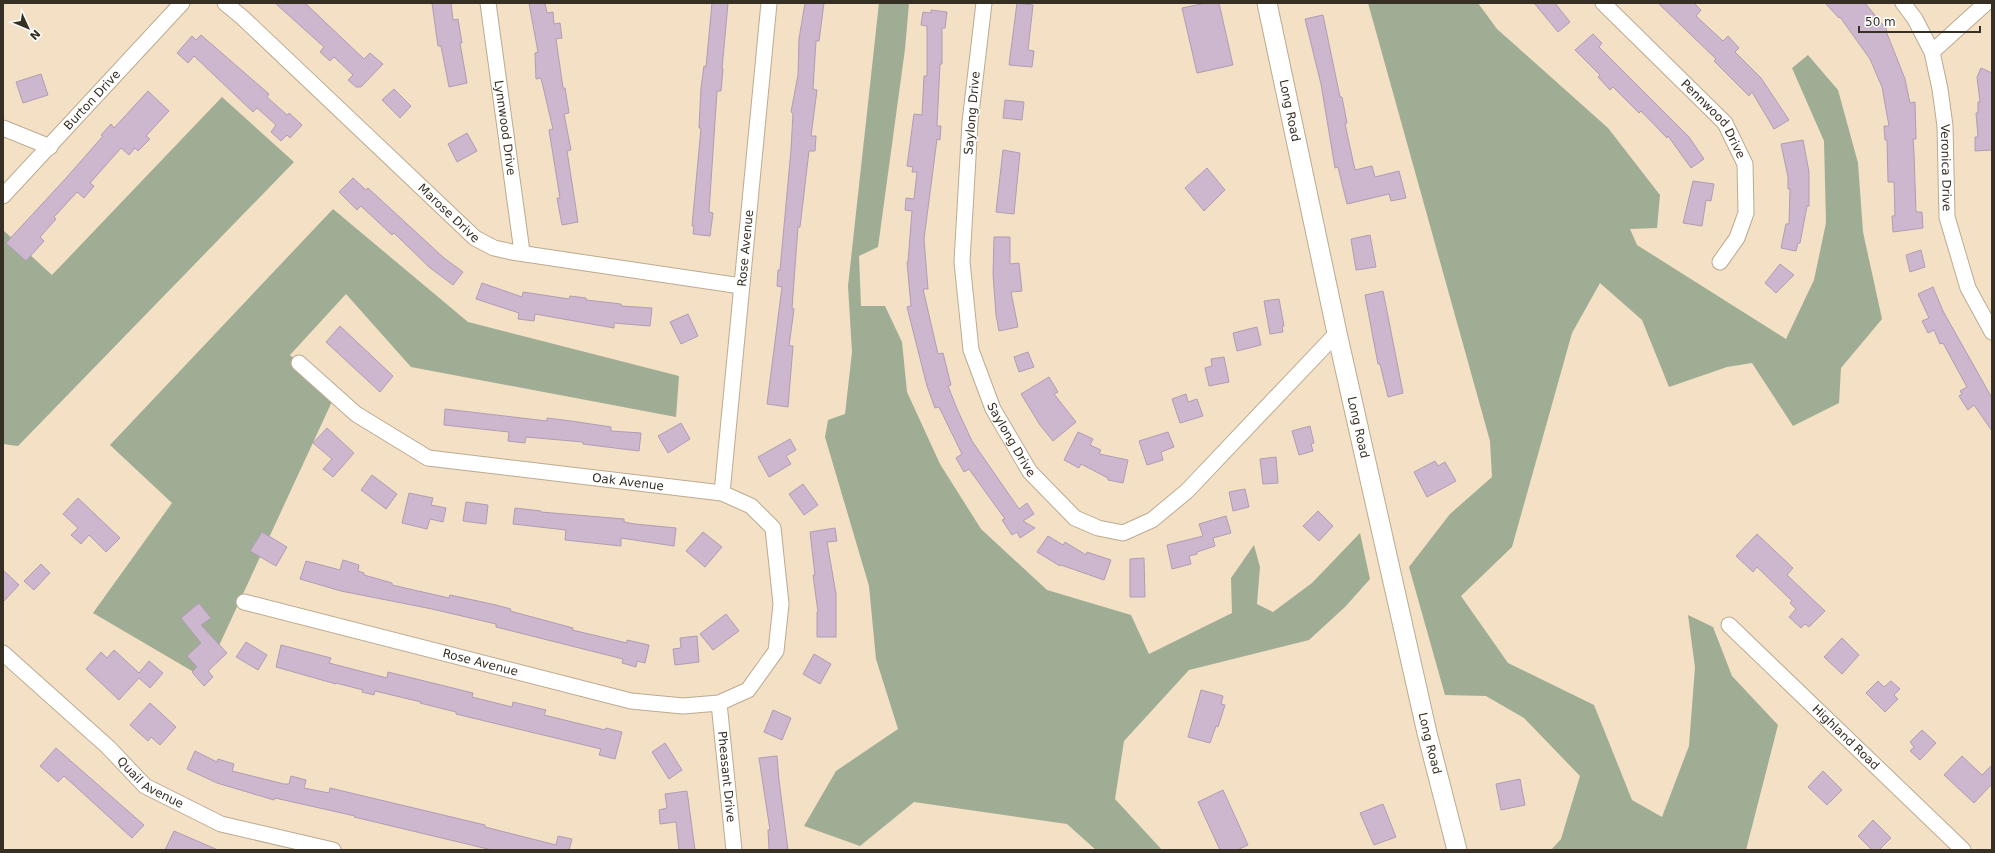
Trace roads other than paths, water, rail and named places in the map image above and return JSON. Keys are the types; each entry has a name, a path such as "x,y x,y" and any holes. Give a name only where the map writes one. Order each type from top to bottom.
{"street":[{"name":"Burton Drive","path":"3,196 182,3"},
{"name":"Marose Drive","path":"225,3 243,18 475,238 494,248 741,286"},
{"name":"Lynnwood Drive","path":"488,3 522,252"},
{"name":"Rose Avenue","path":"722,493 769,3"},
{"name":"Saylong Drive","path":"984,3 970,122 962,262 971,350 992,409 1030,472 1075,518 1098,528 1123,533 1152,520 1187,491 1337,333"},
{"name":"Long Road","path":"1267,3 1337,333 1427,733 1458,850"},
{"name":"Pennwood Drive","path":"1603,3 1725,123 1745,164 1746,213 1737,238 1720,262"},
{"name":"Veronica Drive","path":"1903,3 1915,19 1932,52 1940,89 1945,126 1947,217 1968,288 1992,332"},
{"path":"1932,52 1986,3"},
{"path":"3,128 50,147"},
{"name":"Oak Avenue","path":"299,363 356,414 428,458 722,493 751,506 774,528 781,604 776,651 748,690 719,703"},
{"name":"Rose Avenue","path":"244,602 631,701 683,706 719,703"},
{"name":"Highland Road","path":"1729,625 1962,850"},
{"name":"Quail Avenue","path":"3,653 108,747 145,786 221,824 333,850"},
{"name":"Pheasant Drive","path":"719,703 734,850"}]}
